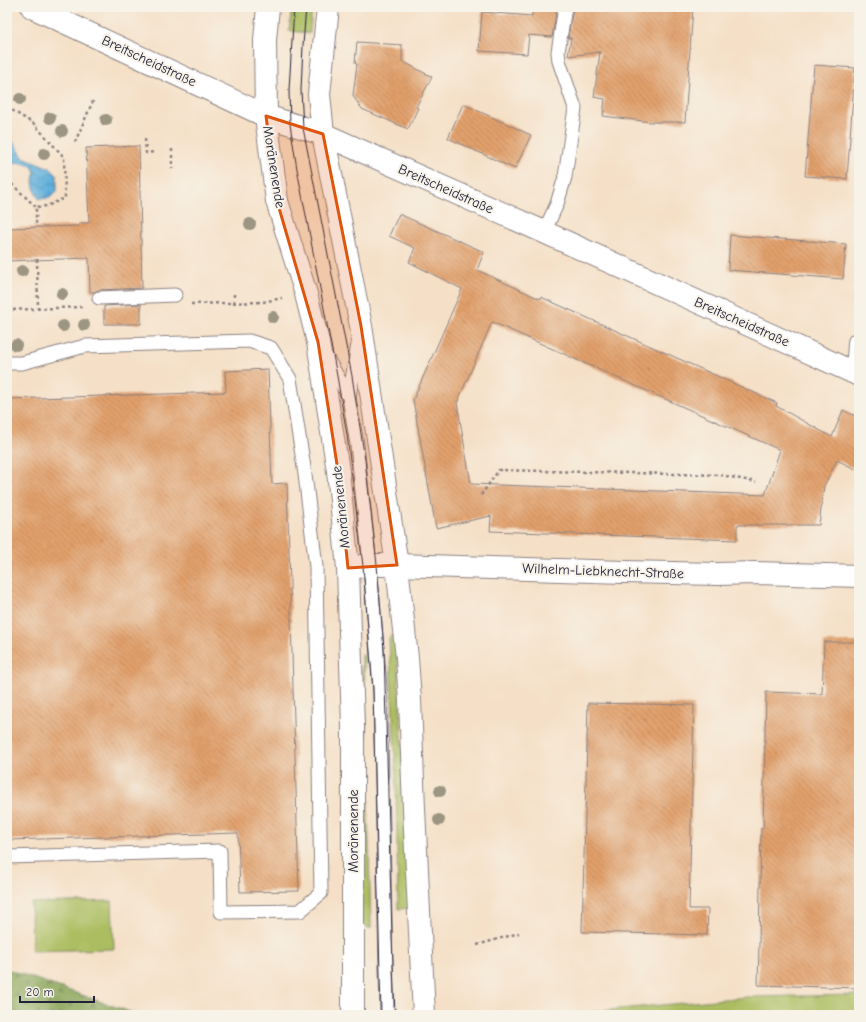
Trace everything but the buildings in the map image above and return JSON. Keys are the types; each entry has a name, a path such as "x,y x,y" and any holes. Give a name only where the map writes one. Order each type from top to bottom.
{"main road":[{"name":"Breitscheidstraße","path":"32,7 266,116 322,134 544,232 858,374"},
{"name":"Moränenende","path":"268,7 265,40 266,116 277,201 306,294 318,342 338,471 348,568 353,727 353,1015"},
{"path":"328,7 319,94 322,134 361,326 397,565 410,700 424,1015"},
{"path":"858,374 859,343"},
{"name":"Wilhelm-Liebknecht-Straße","path":"348,568 370,565 397,565 624,572 718,574 755,572 859,576"}],"lane":[{"path":"544,232 556,204 565,177 575,108 559,61 558,52 565,7"},
{"path":"99,298 175,296"},
{"path":"361,326 349,397 357,444 370,565 380,687 387,1015"},
{"path":"7,363 22,363 85,346 249,341 271,348 290,379 305,474 316,567 321,893 300,911 221,912 220,851 7,857"},
{"path":"318,342 349,397"}],"path":[{"path":"75,142 93,101"},
{"path":"7,107 34,124 64,157 65,198 47,206 36,207"},
{"path":"145,139 146,153 155,152"},
{"path":"172,149 172,169"},
{"path":"7,180 36,207 36,227"},
{"path":"37,259 38,309"},
{"path":"234,294 234,303"},
{"path":"481,495 499,470 721,475 756,482"},
{"path":"478,945 519,933"},
{"path":"444,1015 478,1012"}],"highlighted area":[{"path":"266,116 323,134 361,326 397,565 348,568 338,471 318,342 277,201"}],"green space":[{"path":"292,7 312,7 310,33 289,31"},
{"path":"390,636 396,636 412,908 398,909 396,775 389,639"},
{"path":"362,654 364,656 371,928 361,927"},
{"path":"112,901 114,949 32,951 31,903"},
{"path":"7,969 139,1015 7,1015"},
{"path":"859,995 859,1015 557,1015 746,997"}],"water":[{"path":"7,123 12,140 23,157 50,168 57,175 57,191 50,198 39,199 34,186 33,179 35,172 32,166 16,162 7,168"}],"tram line":[{"path":"294,7 289,90 290,124 297,169 347,435 363,566 373,691 381,1015"},
{"path":"306,7 301,90 303,128 352,376 365,460 377,565 384,649 395,1015"}]}
